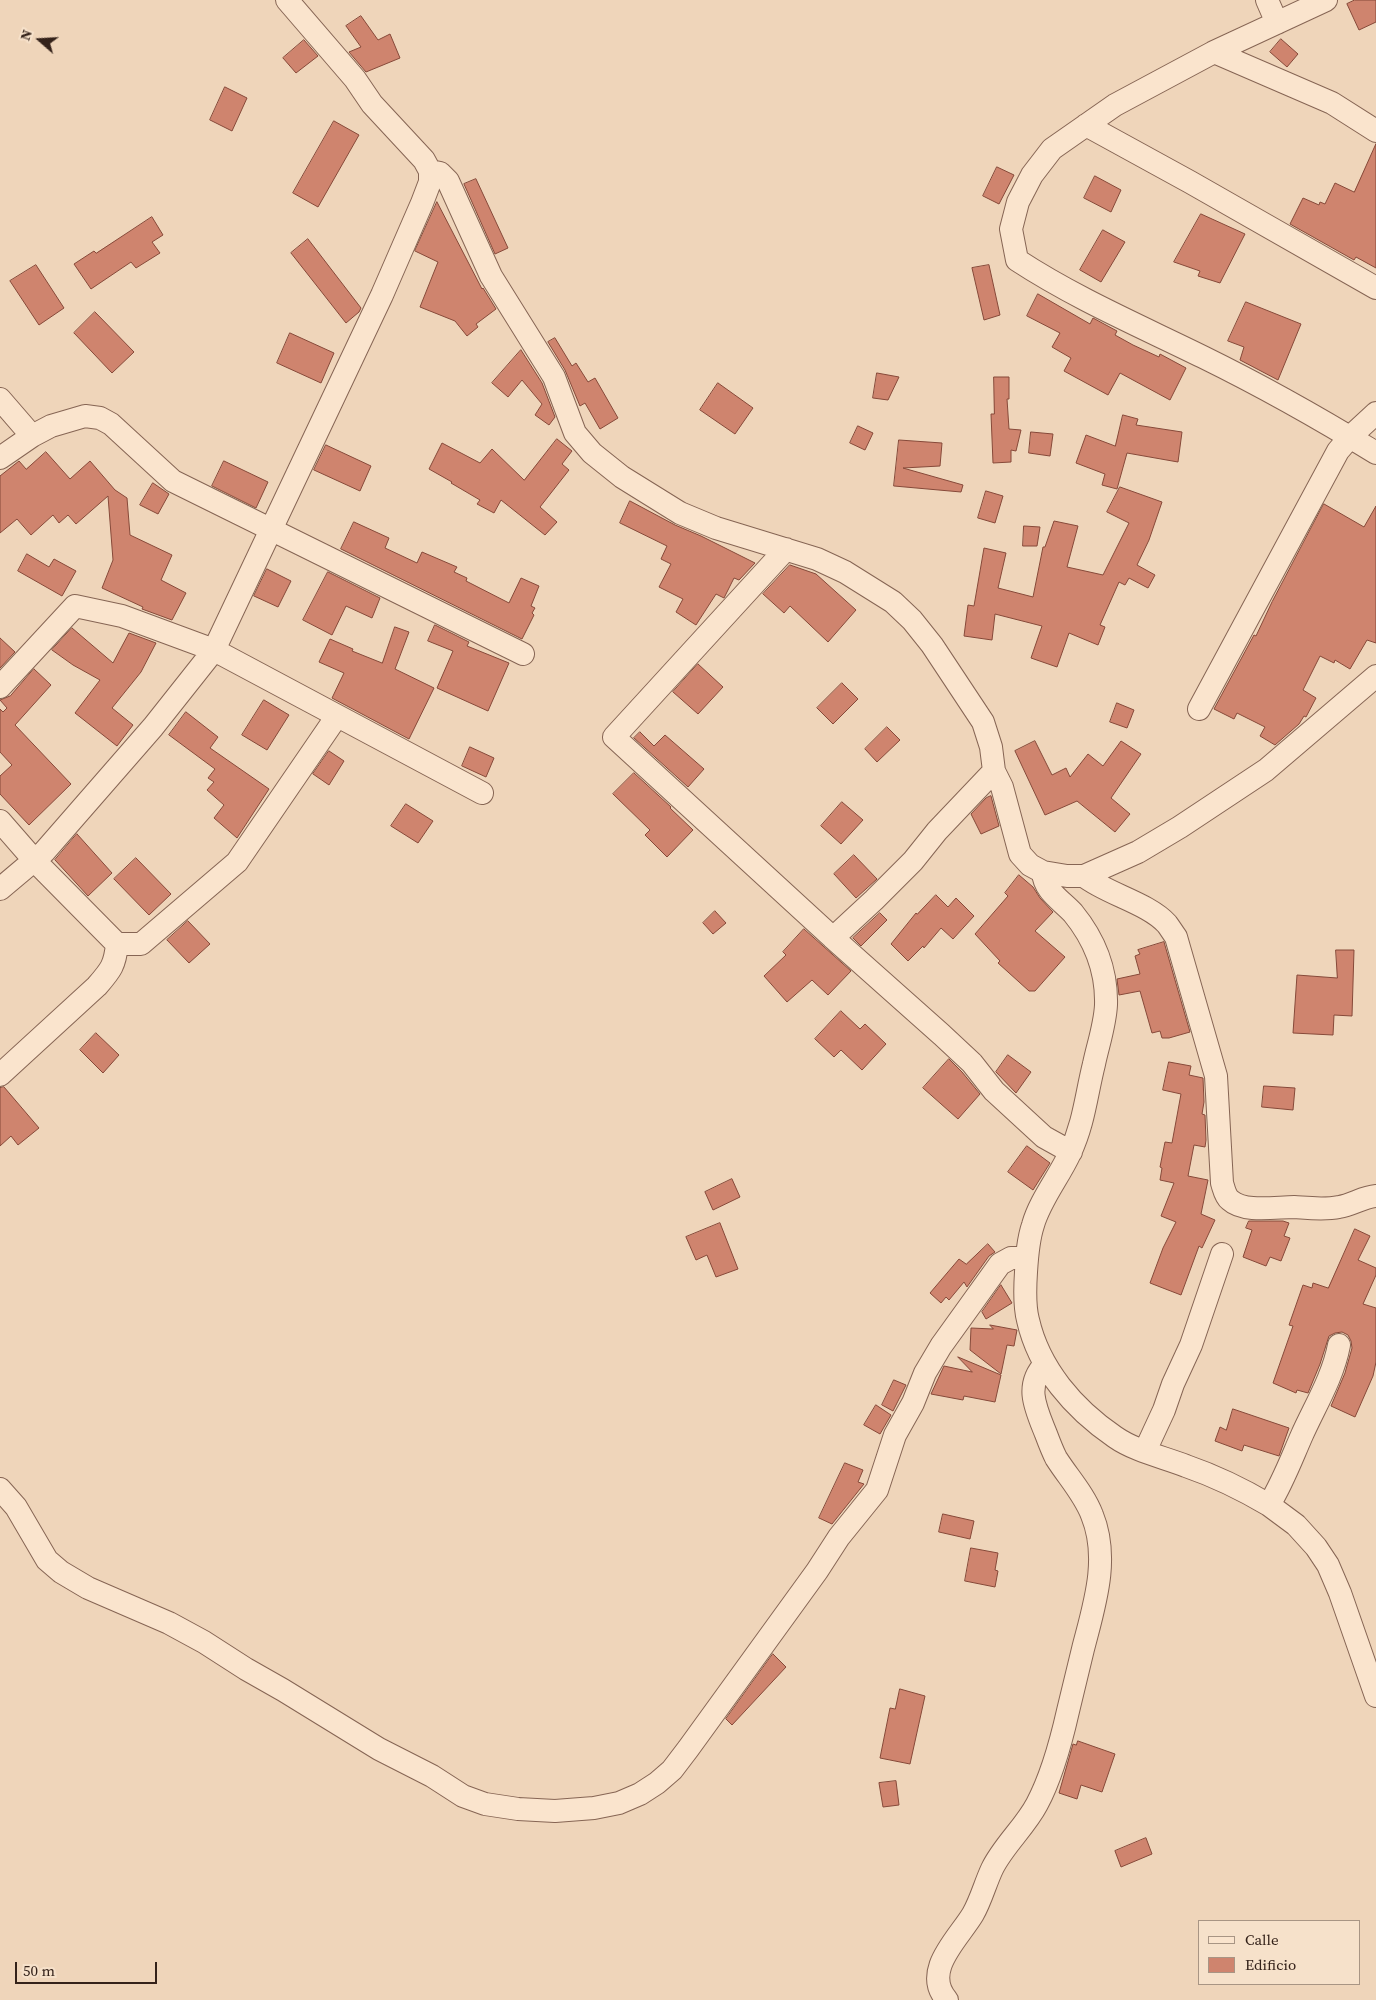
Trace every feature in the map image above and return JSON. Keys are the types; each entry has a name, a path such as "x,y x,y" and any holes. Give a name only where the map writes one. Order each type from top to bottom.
{"street":[{"path":"0,889 50,844 153,727 214,650 382,295 430,182 430,171 424,160 372,104 355,79 287,0"},
{"path":"1267,0 1277,23"},
{"path":"1326,0 1214,52 1116,105 1052,149 1032,174 1018,202 1011,229 1016,260 1036,273 1117,317 1274,392 1376,453"},
{"path":"1214,52 1332,103 1376,131"},
{"path":"1086,125 1376,288"},
{"path":"430,171 440,173 448,181 491,276 554,377 575,432 592,453 622,477 680,513 716,528 817,559 845,572 894,602 912,620 932,645 983,722 991,748 994,771 1002,787 1020,854 1030,865 1043,872 1067,876 1084,876 1138,852 1180,827 1266,770 1376,676"},
{"path":"0,399 32,436"},
{"path":"1199,709 1338,451 1376,413"},
{"path":"0,458 32,436 51,426 85,416 100,418 111,424 173,481 523,654"},
{"path":"786,550 614,737 832,938 942,1034 972,1063 994,1091 1044,1137 1070,1152"},
{"path":"0,687 75,606 122,616 214,650 482,793"},
{"path":"0,821 34,860 116,944 142,944 237,862 336,716"},
{"path":"832,938 874,900 994,771"},
{"path":"1043,872 1043,881 1072,913 1093,942 1102,963 1106,1007 1086,1107 1070,1152 1033,1223 1026,1258 1025,1284 1027,1318 1034,1341 1045,1364 1061,1387 1096,1424 1117,1439 1230,1484 1269,1506 1296,1525 1316,1547 1328,1565 1340,1593 1376,1696"},
{"path":"1084,876 1095,885 1155,914 1176,937 1216,1076 1222,1183 1224,1192 1230,1201 1240,1206 1258,1208 1293,1207 1318,1209 1341,1207 1376,1196"},
{"path":"0,1075 97,986 111,970 115,958 116,944"},
{"path":"1144,1451 1164,1410 1173,1384 1191,1345 1222,1254"},
{"path":"0,1488 16,1507 48,1560 76,1582 169,1623 204,1642 379,1749 432,1776 463,1796 485,1804 518,1809 555,1811 594,1808 619,1803 640,1794 657,1783 672,1770 688,1749 817,1571 839,1537 877,1490 895,1435 913,1403 925,1373 941,1346 1000,1264 1011,1258 1026,1258"},
{"path":"1269,1506 1282,1485 1302,1435 1323,1391 1339,1345"},
{"path":"947,2000 938,1985 943,1958 972,1916 993,1869 1038,1803 1064,1729 1094,1613 1100,1559 1098,1537 1092,1516 1078,1490 1056,1457 1033,1399 1034,1380 1037,1372 1045,1364"}],"building":[{"path":"1355,0 1376,0 1376,22 1359,30 1347,4"},
{"path":"361,16 378,40 390,34 400,58 366,72 349,52 361,47 346,26"},
{"path":"1281,39 1298,54 1287,67 1270,52"},
{"path":"304,40 318,56 296,73 283,58"},
{"path":"225,87 247,98 232,131 210,120"},
{"path":"334,121 359,135 318,207 293,193"},
{"path":"1376,144 1376,268 1356,257 1354,260 1290,224 1303,198 1319,205 1320,202 1325,204 1335,183 1354,192"},
{"path":"997,167 1014,175 999,204 983,196"},
{"path":"1095,176 1121,190 1111,212 1084,198"},
{"path":"476,179 508,248 495,254 464,184"},
{"path":"437,202 482,289 496,309 476,324 478,327 467,336 455,321 420,307 438,262 415,251"},
{"path":"1201,214 1245,234 1220,283 1198,276 1200,271 1174,262"},
{"path":"152,217 163,235 152,242 160,253 136,268 131,262 91,289 74,264 94,251 96,253"},
{"path":"1103,230 1125,242 1101,282 1080,270"},
{"path":"308,239 361,308 346,323 291,253"},
{"path":"36,265 64,308 39,325 10,281"},
{"path":"989,265 1000,315 984,320 972,268"},
{"path":"1038,294 1090,324 1093,318 1117,331 1115,335 1133,345 1159,357 1160,354 1186,368 1170,400 1120,373 1108,395 1064,371 1071,358 1052,347 1060,333 1027,316"},
{"path":"1246,302 1301,324 1278,380 1240,360 1244,347 1228,341"},
{"path":"95,312 134,352 112,373 74,333"},
{"path":"290,333 334,353 321,383 277,363"},
{"path":"555,338 572,366 576,363 588,382 595,378 618,418 600,429 585,403 580,406 565,370 548,342"},
{"path":"521,350 542,383 555,417 549,425 535,415 542,404 522,380 508,397 492,383"},
{"path":"877,373 899,377 888,400 873,398"},
{"path":"994,377 1009,377 1009,399 1007,399 1009,429 1021,430 1016,451 1011,450 1011,462 993,463 991,414 994,414"},
{"path":"718,383 753,408 735,434 700,410"},
{"path":"1123,415 1138,419 1136,425 1182,432 1178,462 1127,453 1117,489 1102,485 1105,474 1076,463 1086,435 1115,446"},
{"path":"858,426 873,433 865,450 850,443"},
{"path":"1031,432 1053,434 1050,456 1029,453"},
{"path":"557,439 572,451 562,464 569,470 540,507 557,522 545,535 501,500 494,513 477,504 480,500 429,469 442,443 480,463 492,449 524,480"},
{"path":"899,440 942,443 940,466 903,468 963,485 961,492 894,486"},
{"path":"326,445 371,466 360,491 314,470"},
{"path":"46,452 70,479 90,461 115,490 127,498 130,535 172,555 161,580 186,593 172,620 142,609 143,607 102,588 113,560 108,496 76,524 68,515 59,523 53,515 31,535 17,519 0,533 0,476 19,461 26,469"},
{"path":"224,461 268,482 256,508 212,486"},
{"path":"153,483 169,494 158,514 140,505"},
{"path":"1120,487 1162,502 1149,540 1137,565 1155,575 1148,588 1129,578 1125,585 1119,582 1100,625 1105,627 1098,645 1069,633 1057,667 1031,658 1042,626 995,614 992,640 964,636 968,605 974,606 984,548 1006,553 998,588 1033,597 1043,547 1045,547 1054,521 1078,526 1067,567 1103,575 1129,523 1107,512"},
{"path":"986,491 1003,496 995,523 978,518"},
{"path":"630,501 675,525 755,563 739,580 734,578 724,598 716,594 696,625 676,612 683,599 659,587 671,564 661,559 667,546 620,523"},
{"path":"1324,504 1364,527 1376,506 1376,643 1367,640 1350,669 1335,660 1334,663 1320,656 1303,690 1316,698 1306,717 1304,716 1299,724 1275,745 1260,736 1265,727 1237,713 1234,719 1214,709 1254,635 1256,636"},
{"path":"354,522 389,538 385,548 417,563 422,552 457,567 454,572 467,578 466,581 509,603 521,578 539,586 531,606 535,608 532,613 534,615 522,639 341,549"},
{"path":"1024,526 1040,527 1037,546 1023,546"},
{"path":"27,554 49,567 54,559 76,571 62,596 18,571"},
{"path":"790,565 816,574 856,610 828,642 790,606 784,613 763,594"},
{"path":"267,569 291,581 278,607 254,596"},
{"path":"328,572 380,598 372,618 346,606 332,635 303,620"},
{"path":"435,625 469,642 467,646 509,663 488,711 437,688 453,651 428,641"},
{"path":"395,627 409,632 395,669 434,688 409,739 332,698 344,673 319,662 330,639 353,649 352,651 382,663"},
{"path":"72,628 113,663 129,633 156,643 141,672 112,708 133,725 117,746 75,713 100,680 73,665 52,650"},
{"path":"0,638 15,652 0,668"},
{"path":"698,664 723,687 698,714 673,692"},
{"path":"34,669 51,685 15,725 71,784 29,825 0,794 0,776 12,765 0,752 0,709 3,712 7,708 0,700 10,696"},
{"path":"842,683 858,699 833,724 817,708"},
{"path":"264,700 289,715 267,750 242,735"},
{"path":"1117,703 1134,710 1127,728 1110,722"},
{"path":"186,712 218,737 210,748 269,789 237,838 214,818 224,805 207,790 214,782 208,778 215,769 169,735"},
{"path":"887,727 900,740 877,762 865,749"},
{"path":"640,732 654,746 665,735 704,769 688,787 634,738"},
{"path":"1035,741 1052,775 1066,768 1070,777 1088,754 1103,766 1121,741 1141,754 1111,798 1130,814 1115,832 1077,801 1045,815 1015,751"},
{"path":"470,747 494,758 486,777 462,766"},
{"path":"329,751 344,761 329,785 313,774"},
{"path":"634,773 693,830 667,857 645,835 650,830 613,794"},
{"path":"991,796 999,826 981,834 971,814 986,798"},
{"path":"842,802 863,820 841,844 821,826"},
{"path":"406,804 433,821 418,843 391,826"},
{"path":"77,834 112,873 88,896 55,860"},
{"path":"854,855 877,879 856,898 834,874"},
{"path":"136,858 171,894 149,915 114,879"},
{"path":"1019,875 1033,887 1053,912 1035,931 1065,957 1035,991 1029,991 998,963 1000,961 975,934 1008,896 1005,893"},
{"path":"936,895 948,907 956,898 974,916 953,939 941,928 924,948 923,946 908,961 891,944 916,913"},
{"path":"715,911 726,923 713,934 703,923"},
{"path":"880,913 887,920 861,946 853,938"},
{"path":"188,921 210,944 189,963 167,940"},
{"path":"804,929 851,971 828,995 812,980 787,1002 764,976 786,955 783,952"},
{"path":"1164,942 1190,1032 1169,1038 1162,1038 1160,1031 1152,1033 1140,991 1119,995 1117,979 1140,974 1135,956 1140,954 1138,950"},
{"path":"1336,950 1354,950 1352,1016 1334,1015 1333,1035 1293,1033 1297,975 1337,978"},
{"path":"841,1011 860,1029 865,1024 886,1044 862,1070 841,1050 834,1057 815,1039"},
{"path":"96,1033 119,1055 103,1073 80,1050"},
{"path":"1008,1055 1031,1072 1016,1093 996,1072"},
{"path":"949,1059 980,1094 958,1119 923,1088"},
{"path":"1169,1062 1191,1066 1189,1075 1203,1078 1204,1102 1202,1114 1205,1115 1205,1147 1194,1145 1188,1176 1208,1180 1201,1214 1215,1220 1202,1248 1199,1246 1181,1295 1150,1283 1163,1248 1176,1222 1161,1216 1174,1183 1160,1180 1162,1168 1160,1167 1165,1142 1172,1143 1181,1094 1163,1090"},
{"path":"1264,1086 1295,1088 1293,1110 1262,1107"},
{"path":"4,1087 39,1128 18,1145 11,1136 0,1146 0,1088"},
{"path":"1027,1146 1050,1163 1033,1190 1008,1172"},
{"path":"732,1179 740,1197 713,1210 705,1192"},
{"path":"1249,1221 1283,1221 1289,1223 1284,1236 1290,1238 1281,1261 1270,1257 1266,1266 1243,1257 1252,1230 1246,1228"},
{"path":"720,1223 738,1269 716,1277 707,1255 696,1260 686,1237"},
{"path":"1355,1229 1370,1236 1358,1260 1376,1268 1376,1275 1363,1304 1376,1308 1376,1362 1373,1376 1355,1417 1331,1406 1345,1373 1352,1348 1348,1335 1342,1332 1329,1336 1308,1393 1297,1390 1296,1393 1273,1383 1293,1326 1289,1325 1303,1285 1312,1288 1313,1283 1328,1288"},
{"path":"988,1244 995,1252 989,1256 967,1287 964,1282 949,1300 946,1297 941,1303 930,1293 959,1259 966,1264"},
{"path":"1001,1285 1012,1303 986,1319 982,1312"},
{"path":"990,1325 1017,1330 1014,1346 1007,1345 1001,1374 970,1350 971,1328 993,1329"},
{"path":"958,1357 1001,1375 995,1402 964,1396 963,1400 931,1394 944,1366 972,1372"},
{"path":"894,1380 906,1385 893,1411 882,1405"},
{"path":"876,1405 891,1415 880,1434 864,1425"},
{"path":"1233,1409 1289,1428 1279,1456 1244,1445 1242,1451 1215,1441 1220,1427 1226,1430"},
{"path":"845,1463 863,1470 858,1482 864,1484 832,1524 819,1518"},
{"path":"943,1514 974,1521 970,1539 939,1532"},
{"path":"971,1548 998,1553 995,1570 998,1571 995,1587 965,1581"},
{"path":"773,1654 786,1667 732,1725 726,1719"},
{"path":"900,1689 925,1696 910,1764 880,1758 890,1708 895,1709"},
{"path":"1078,1741 1115,1754 1102,1792 1081,1785 1077,1799 1059,1793 1073,1744 1076,1745"},
{"path":"896,1781 899,1805 883,1807 879,1783"},
{"path":"1146,1838 1152,1854 1121,1867 1115,1851"}]}
